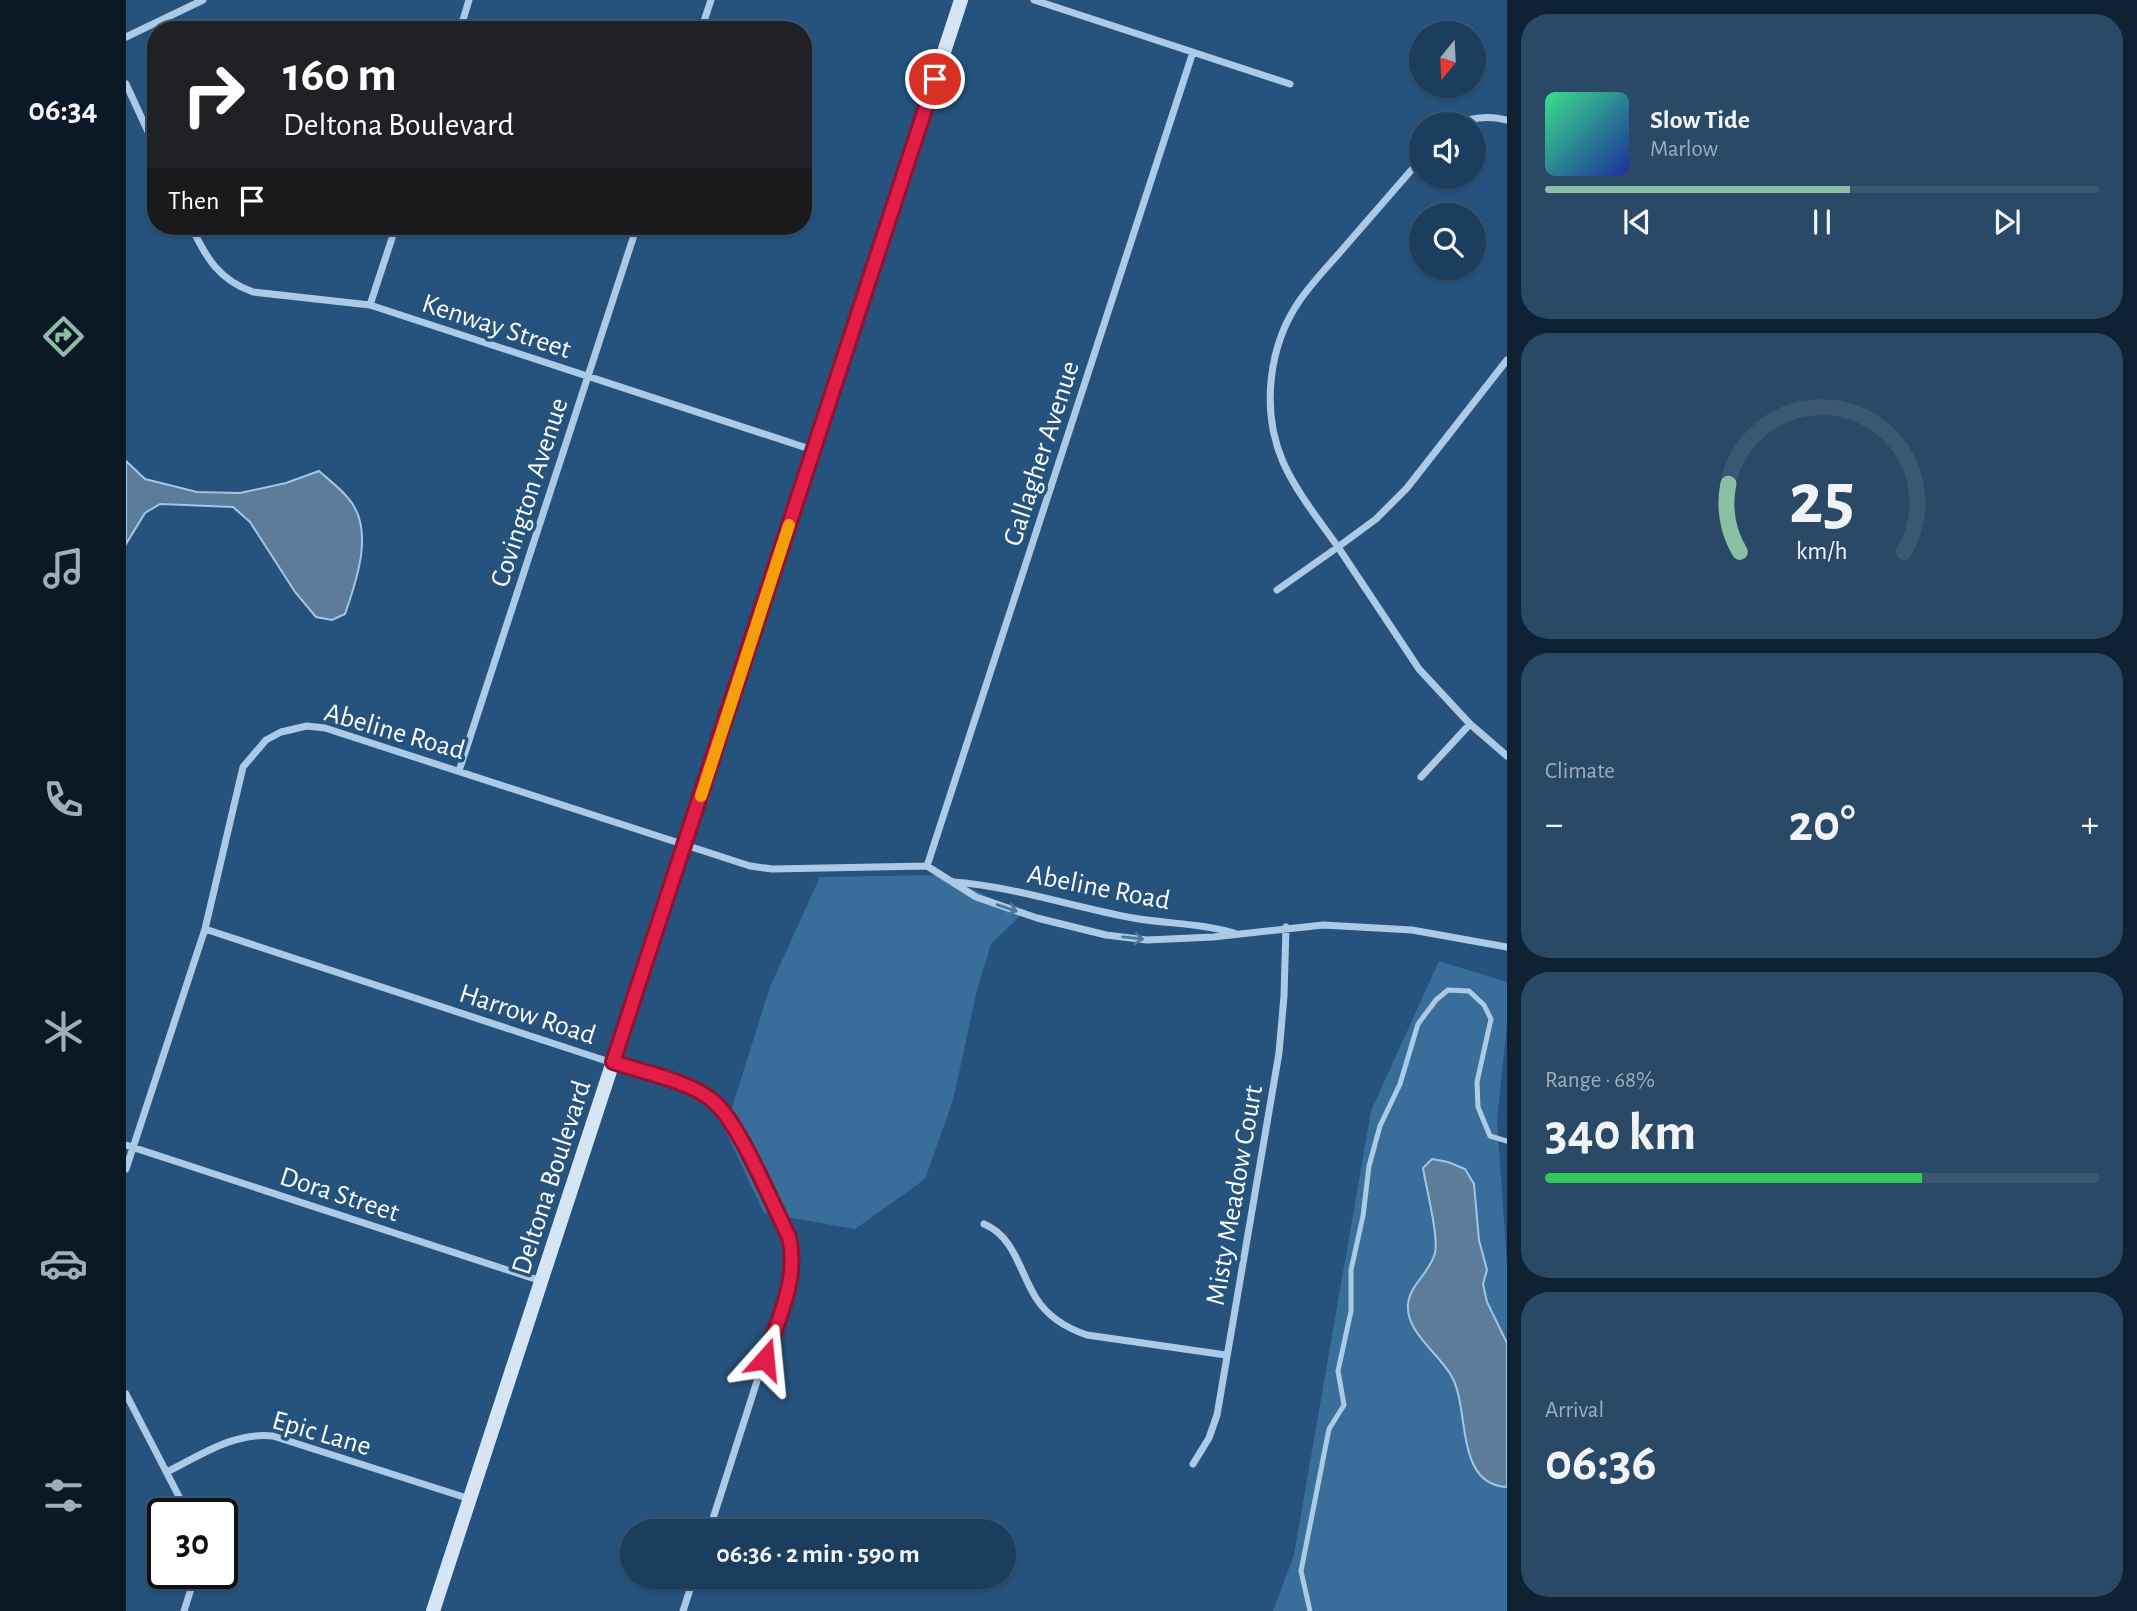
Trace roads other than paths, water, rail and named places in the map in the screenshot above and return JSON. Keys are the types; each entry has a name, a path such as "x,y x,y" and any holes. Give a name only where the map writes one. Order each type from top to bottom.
{"main road":[{"name":"Deltona Boulevard","path":"433,1611 961,0"}],"street":[{"path":"159,21 203,0"},
{"path":"463,21 469,0"},
{"path":"705,21 711,0"},
{"path":"1034,0 1290,84"},
{"path":"126,37 147,27"},
{"name":"Gallagher Avenue","path":"927,866 1193,52"},
{"path":"126,84 147,130"},
{"path":"1486,117 1507,120"},
{"path":"1409,173 1306,292 1286,325 1277,348 1271,389 1274,435 1294,484 1419,669 1470,724 1507,756"},
{"name":"Kenway Street","path":"196,235 210,264 222,277 253,292 370,305 813,450"},
{"path":"370,305 393,235"},
{"name":"Covington Avenue","path":"459,771 634,235"},
{"path":"1277,590 1376,519 1407,488 1507,360"},
{"path":"1421,777 1470,724"},
{"name":"Abeline Road","path":"126,1169 130,1146 205,929 237,784 248,760 266,740 294,728 325,727 750,866 772,869 927,866 988,901 1037,918 1106,935 1147,940 1323,925 1412,930 1507,947"},
{"name":"Abeline Road","path":"951,881 992,885 1133,918 1214,927 1238,934"},
{"name":"Misty Meadow Court","path":"1193,1464 1209,1438 1217,1415 1279,1053 1286,927"},
{"name":"Harrow Road","path":"205,929 698,1091 713,1100 725,1113 789,1237 793,1254 789,1285 713,1519"},
{"name":"Dora Street","path":"130,1146 542,1281"},
{"path":"984,1224 1001,1234 1011,1246 1044,1309 1073,1330 1087,1335 1226,1355"},
{"path":"126,1394 180,1498"},
{"name":"Epic Lane","path":"167,1472 238,1437 264,1435 470,1500"},
{"path":"184,1611 191,1589"},
{"path":"683,1611 690,1589"}],"lane":[{"path":"1310,1611 1301,1571 1329,1429 1344,1405 1338,1371 1351,1311 1351,1270 1363,1216 1369,1166 1380,1126 1400,1084 1418,1024 1436,1000 1448,990 1469,991 1485,1005 1491,1019 1477,1082 1478,1107 1490,1136 1507,1141"}]}
